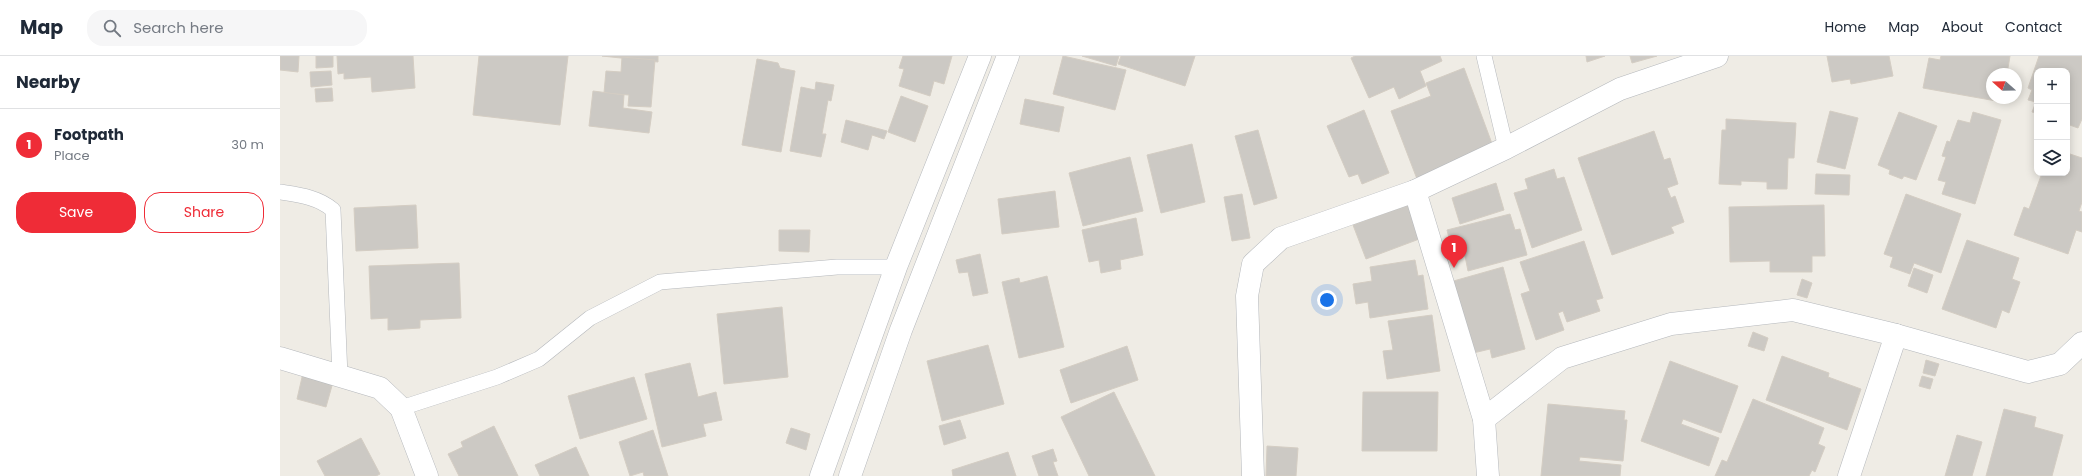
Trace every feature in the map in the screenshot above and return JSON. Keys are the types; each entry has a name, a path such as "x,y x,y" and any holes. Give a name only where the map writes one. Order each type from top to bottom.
{"street":[{"path":"821,476 896,267 980,56"},
{"path":"850,476 901,330 1008,56"},
{"path":"1253,476 1248,296 1253,264 1281,238 1415,191 1506,148 1620,89 1717,56"},
{"path":"1415,191 1484,419 1488,476"},
{"path":"1484,419 1562,358 1671,324 1793,310 1896,335 2028,372 2060,364 2082,343"},
{"path":"1849,476 1896,335"},
{"path":"280,358 380,388 401,408 427,476"}],"lane":[{"path":"1484,56 1506,148"},
{"path":"280,192 324,202 333,210 340,376"},
{"path":"401,408 497,377 539,359 590,318 660,282 837,267 896,267"}],"building":[{"path":"280,56 299,56 298,72 280,70"},
{"path":"316,56 333,56 333,67 316,68"},
{"path":"337,56 413,56 415,88 372,92 371,77 344,79 344,73 338,74"},
{"path":"479,56 568,56 560,125 473,115"},
{"path":"602,56 658,56 658,62"},
{"path":"903,56 952,56 944,84 934,81 930,96 899,86 904,69 899,68"},
{"path":"1063,56 1126,70 1115,110 1053,94"},
{"path":"1082,56 1119,56 1116,66"},
{"path":"1121,56 1195,56 1185,86 1118,64"},
{"path":"1355,56 1440,56 1442,61 1420,71 1426,86 1399,99 1394,87 1369,98 1351,58"},
{"path":"1586,56 1605,56 1587,62"},
{"path":"1630,56 1657,56 1632,63"},
{"path":"1827,56 1889,56 1893,76 1851,84 1850,79 1832,82"},
{"path":"1941,56 2010,56 2008,68 1986,68 1986,99 1923,88 1929,58 1940,60"},
{"path":"2039,56 2082,56 2082,119 2078,128 2070,125 2070,68 2035,68"},
{"path":"622,57 655,60 651,107 628,106 629,95 604,93 606,71 621,72"},
{"path":"757,59 778,63 780,68 795,71 781,152 742,145"},
{"path":"1464,68 1494,149 1417,179 1391,111 1431,96 1426,83"},
{"path":"331,71 332,85 311,87 310,72"},
{"path":"2034,71 2034,102 2028,100 2032,90 2028,88"},
{"path":"816,82 834,85 831,101 828,100 822,134 826,134 821,157 790,151 801,87 815,90"},
{"path":"332,88 333,101 316,102 315,89"},
{"path":"593,91 624,95 623,108 652,112 649,133 589,126"},
{"path":"901,96 928,106 915,142 888,132"},
{"path":"1025,99 1064,107 1059,132 1020,124"},
{"path":"1364,110 1389,173 1362,184 1358,174 1349,177 1327,126"},
{"path":"1830,111 1858,118 1845,169 1817,162"},
{"path":"1899,112 1937,126 1916,180 1904,176 1902,179 1889,174 1890,170 1878,165"},
{"path":"1973,112 2001,120 1975,204 1942,194 1946,182 1938,180 1946,157 1942,156 1947,141 1950,142 1958,120 1970,123"},
{"path":"1726,119 1796,123 1794,158 1788,158 1787,189 1767,189 1767,182 1741,181 1741,185 1719,184 1722,130 1726,130"},
{"path":"846,120 887,131 884,139 872,135 868,150 841,142"},
{"path":"1258,130 1277,198 1254,205 1235,136"},
{"path":"1654,131 1664,160 1670,158 1678,184 1667,188 1671,198 1675,196 1684,222 1671,227 1674,233 1612,255 1578,158"},
{"path":"1192,144 1205,202 1161,213 1147,155"},
{"path":"2070,154 2082,158 2082,202 2079,211 2082,212 2082,232 2076,230 2068,254 2014,235 2024,207 2029,209 2041,176 2070,176"},
{"path":"1130,157 1143,211 1083,226 1069,173"},
{"path":"1554,169 1557,179 1564,177 1582,230 1532,248 1514,193 1528,189 1525,179"},
{"path":"1816,174 1850,175 1849,195 1815,194"},
{"path":"1496,183 1504,210 1460,224 1452,198"},
{"path":"1055,191 1059,227 1002,234 998,199"},
{"path":"1242,194 1250,238 1232,241 1224,197"},
{"path":"1906,194 1961,214 1941,273 1914,263 1910,274 1890,267 1893,257 1884,254"},
{"path":"1410,204 1422,238 1366,259 1353,225"},
{"path":"416,205 418,248 356,251 354,208"},
{"path":"1824,205 1825,256 1812,256 1812,272 1770,272 1770,261 1730,262 1729,207"},
{"path":"1510,214 1515,230 1520,229 1527,255 1468,271 1465,256 1454,258 1447,230"},
{"path":"1136,218 1143,255 1120,260 1121,269 1101,273 1099,260 1089,262 1082,230"},
{"path":"779,230 810,230 809,252 779,251"},
{"path":"1967,240 2019,258 2012,279 2020,282 2009,313 2002,310 1996,328 1942,309"},
{"path":"1584,241 1603,298 1596,300 1600,311 1567,322 1563,311 1558,313 1564,330 1536,340 1521,294 1530,291 1520,262"},
{"path":"980,254 988,293 973,296 968,272 959,273 956,260"},
{"path":"1415,260 1418,276 1423,275 1428,309 1370,318 1368,302 1356,304 1353,284 1372,281 1370,267"},
{"path":"459,263 461,318 420,320 420,328 388,330 388,318 371,319 369,266"},
{"path":"1503,267 1525,349 1492,358 1490,349 1469,354 1450,282"},
{"path":"1914,268 1933,275 1927,293 1908,286"},
{"path":"1047,276 1064,347 1019,358 1002,282 1019,278 1020,283"},
{"path":"1802,279 1812,283 1807,298 1797,295"},
{"path":"782,307 788,377 724,384 717,314"},
{"path":"1432,315 1440,371 1387,379 1383,351 1393,350 1388,321"},
{"path":"1753,332 1768,338 1764,351 1748,346"},
{"path":"988,345 1004,404 942,421 927,361"},
{"path":"1127,346 1138,380 1071,403 1060,370"},
{"path":"1782,356 1829,373 1828,377 1861,389 1847,430 1766,400"},
{"path":"1926,360 1939,364 1935,376 1923,373"},
{"path":"1670,361 1738,386 1721,433 1683,419 1681,424 1719,438 1709,466 1641,441"},
{"path":"690,363 698,397 716,392 722,420 703,424 706,436 662,447 645,374"},
{"path":"303,373 333,382 326,407 297,399"},
{"path":"1922,376 1933,379 1930,389 1919,386"},
{"path":"634,377 647,419 580,439 568,396"},
{"path":"1114,392 1155,476 1089,476 1061,417"},
{"path":"1363,392 1438,392 1437,451 1362,451"},
{"path":"1753,399 1824,428 1818,444 1825,447 1815,472 1812,470 1809,476 1715,476 1722,460 1727,462"},
{"path":"1548,404 1625,411 1624,420 1627,420 1623,461 1580,457 1579,461 1621,465 1620,476 1541,476"},
{"path":"2004,409 2036,417 2034,427 2063,435 2052,476 1986,476"},
{"path":"960,420 966,438 944,445 939,426"},
{"path":"494,426 518,476 459,476 448,454 463,447 461,442"},
{"path":"791,428 810,434 806,450 786,443"},
{"path":"653,430 668,476 644,476 643,472 630,476 619,442"},
{"path":"1957,435 1982,442 1972,476 1945,476"},
{"path":"361,438 380,474 376,476 325,476 317,461"},
{"path":"1267,446 1298,448 1296,476 1266,476"},
{"path":"576,447 589,476 540,476 535,465"},
{"path":"1053,449 1057,461 1053,462 1058,476 1039,476 1032,456"},
{"path":"1008,452 1016,476 953,476 952,470"}],"place":[{"name":"Footpath","path":"1454,268"}]}
